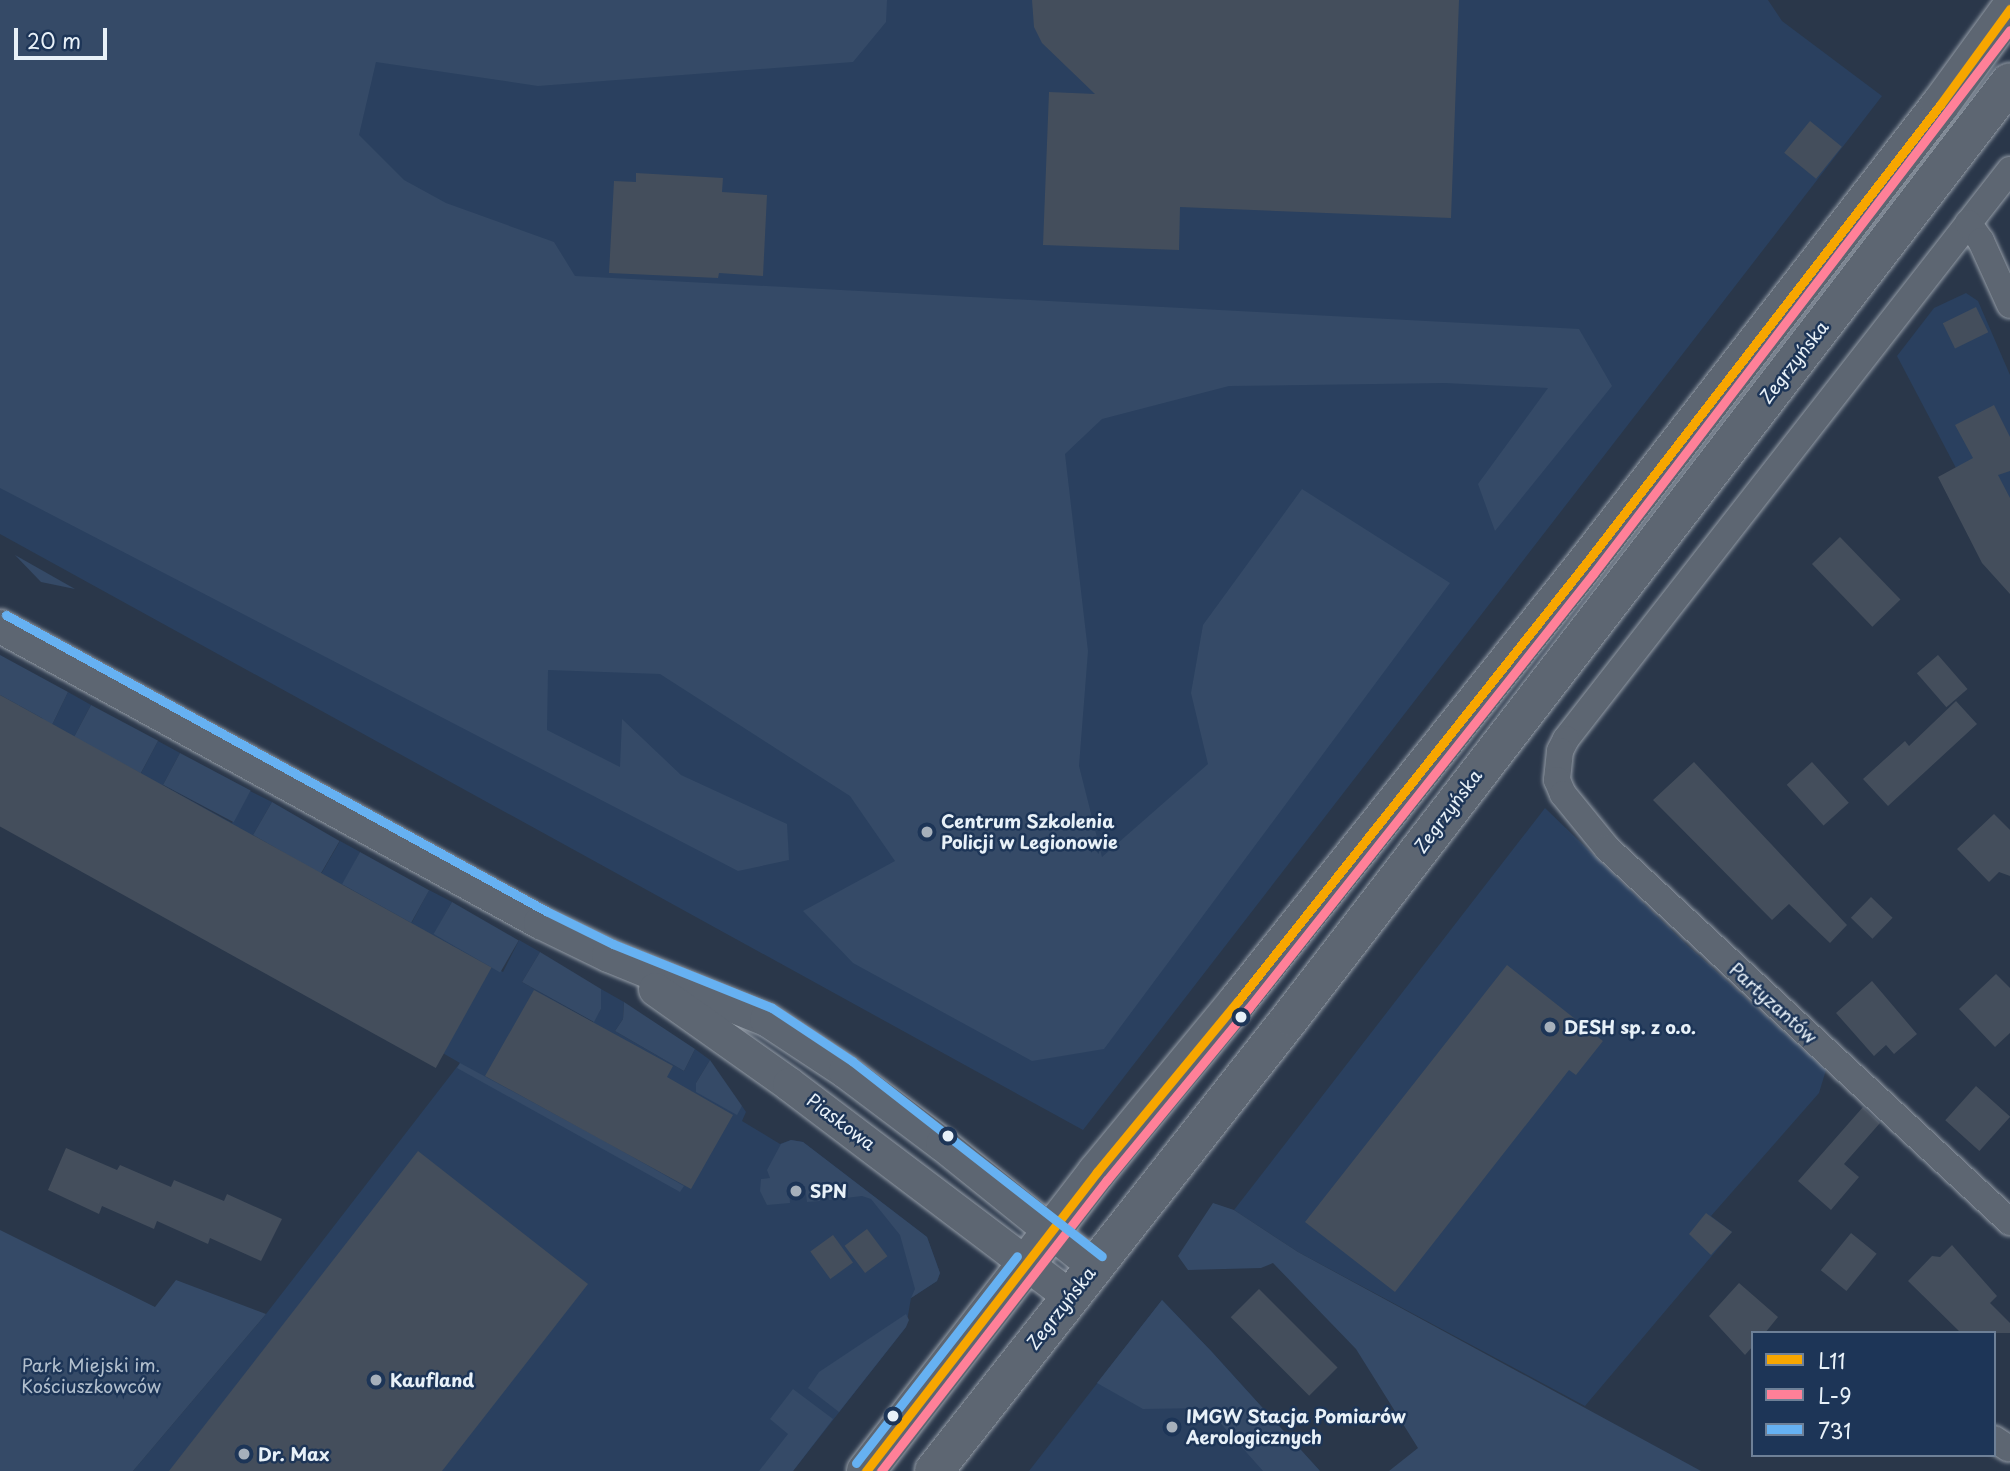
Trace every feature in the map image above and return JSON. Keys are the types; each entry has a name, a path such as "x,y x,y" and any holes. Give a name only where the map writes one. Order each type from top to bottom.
{"main road":[{"path":"866,1471 1051,1233 1583,567 1940,105 2010,9"},
{"name":"Zegrzyńska","path":"934,1471 1291,1017 2010,82"}],"street":[{"path":"2010,170 1968,223 1981,242 2010,305"},
{"name":"Partyzantów","path":"1968,223 1566,739 1560,751 1557,769 1563,794 1607,848 2010,1222"},
{"name":"Piaskowa","path":"0,626 529,916 608,955 766,1019 845,1071 1094,1266"},
{"name":"Piaskowa","path":"608,955 789,1084 1069,1296"}],"shaded area":[{"name":"Centrum Szkolenia Policji w Legionowie","path":"0,0 1768,0 1782,21 1882,96 1083,1130 0,534"},
{"path":"1966,293 1978,301 2010,375 2010,525 1956,468 1897,356 1934,308"},
{"path":"68,692 91,705 74,737 141,773 158,741 180,753 163,785 232,823 250,791 272,802 253,835 321,874 340,841 360,852 343,885 412,922 429,890 452,902 434,934 503,972 519,940 540,952 522,982 593,1022 601,1009 601,989 624,1002 623,1019 615,1031 684,1071 695,1049 710,1060 696,1083 737,1111 742,1106 746,1112 742,1121 780,1144 791,1140 803,1142 927,1237 940,1273 937,1281 911,1298 906,1327 793,1471 133,1471 266,1314 460,1063 394,1025 0,695 43,718 51,727"},
{"path":"1545,808 1688,946 1826,1070 1819,1093 1711,1216 1732,1232 1585,1406 1298,1252 1234,1210"},
{"name":"IMGW Stacja Pomiarów Aerologicznych","path":"1162,1300 1211,1351 1320,1471 1029,1471"}],"green space":[{"path":"0,0 887,0 886,22 853,62 538,86 376,62 359,135 404,180 446,203 554,242 575,276 1579,329 1612,386 1495,531 1478,484 1548,388 1445,383 1229,386 1102,419 1065,454 1088,651 1079,766 1102,857 1208,764 1191,693 1203,625 1302,489 1450,583 1104,1049 1032,1061 853,963 803,911 895,861 850,796 660,674 548,670 547,730 620,767 622,719 681,775 787,824 789,860 738,871 0,488"},
{"path":"15,555 75,589 41,582"},
{"path":"0,655 68,692 51,727 42,718 0,695"},
{"path":"91,705 158,741 141,773 74,738"},
{"path":"180,753 251,791 234,822 163,785"},
{"path":"272,802 340,841 321,874 253,835"},
{"path":"360,852 429,890 411,923 342,884"},
{"path":"452,902 519,940 500,973 434,934"},
{"path":"540,952 601,989 601,1009 594,1022 522,982"},
{"path":"624,1002 695,1049 684,1071 615,1031 623,1019"},
{"path":"710,1060 742,1106 737,1115 696,1092 696,1083"},
{"path":"460,1063 684,1186 680,1192 457,1068"},
{"path":"791,1140 803,1142 927,1237 940,1273 937,1281 911,1298 915,1289 900,1235 871,1199 862,1196 829,1200 828,1192 819,1193 820,1201 807,1202 805,1186 789,1188 790,1203 767,1205 760,1191 761,1179 770,1178 767,1170 781,1144"},
{"path":"1213,1203 1234,1210 1298,1252 1701,1471 1389,1471 1418,1448 1356,1349 1273,1263 1261,1268 1188,1270 1178,1256"},
{"name":"Park Miejski im. Kościuszkowców","path":"0,1230 155,1307 176,1280 266,1314 133,1471 0,1471"},
{"path":"1162,1300 1320,1471 1263,1471 1207,1408 1143,1409 1097,1383"},
{"path":"906,1314 909,1320 906,1327 839,1412 808,1388 819,1372"},
{"path":"793,1389 833,1419 793,1471 759,1471 788,1434 770,1419"}],"building":[{"path":"1032,0 1459,0 1451,218 1180,207 1179,250 1043,245 1049,92 1095,94 1042,43 1034,27"},
{"path":"1810,121 1842,147 1816,179 1784,153"},
{"path":"636,173 723,178 722,192 767,195 763,276 719,273 718,278 609,273 614,181 636,182"},
{"path":"1976,307 1988,332 1955,348 1943,323"},
{"path":"1994,405 2010,437 2010,471 1998,475 2010,498 2010,594 1982,563 1938,477 1973,458 1955,425"},
{"path":"1840,537 1900,600 1872,627 1812,564"},
{"path":"1938,655 1968,689 1946,707 1917,673"},
{"path":"0,695 492,967 436,1068 0,826"},
{"path":"1956,701 1977,724 1888,806 1863,779 1905,741 1909,746"},
{"path":"1694,762 1847,925 1830,943 1789,904 1772,920 1653,800"},
{"path":"1812,762 1849,803 1824,826 1787,785"},
{"path":"1994,814 2010,830 2010,876 1999,872 1989,882 1957,849"},
{"path":"1871,897 1893,918 1872,939 1851,918"},
{"path":"1507,965 1603,1041 1576,1075 1569,1070 1395,1292 1305,1222"},
{"path":"1996,974 2010,988 2010,1033 1995,1047 1959,1009"},
{"path":"1872,981 1917,1034 1894,1054 1886,1045 1874,1056 1836,1013"},
{"path":"534,990 673,1066 667,1077 733,1115 691,1189 485,1076"},
{"path":"1976,1086 2010,1117 1979,1151 1945,1120"},
{"path":"1863,1107 1880,1123 1844,1164 1859,1177 1831,1210 1798,1181"},
{"path":"66,1148 117,1170 120,1165 171,1187 174,1180 224,1201 227,1194 282,1219 261,1261 210,1238 208,1244 157,1221 154,1229 102,1206 99,1214 48,1190"},
{"name":"Kaufland","path":"418,1151 588,1284 442,1471 169,1471"},
{"path":"1706,1213 1732,1232 1711,1255 1689,1234"},
{"path":"867,1229 887,1256 865,1273 845,1246"},
{"path":"1851,1233 1877,1254 1846,1291 1821,1270"},
{"path":"833,1235 853,1263 830,1279 810,1251"},
{"path":"1952,1245 1997,1296 1990,1303 2010,1323 2010,1333 1959,1331 1908,1281 1932,1256 1940,1257"},
{"path":"1739,1283 1778,1317 1767,1331 1751,1331 1751,1348 1745,1355 1709,1316"},
{"path":"1259,1289 1337,1367 1309,1396 1231,1317"}],"transit line":[{"name":"L11","path":"866,1471 1097,1172 1238,1001 1583,567 1940,105 2010,9"},
{"name":"L-9","path":"881,1471 1107,1180 1248,1009 1593,574 2010,30"},
{"name":"731","path":"6,615 546,911 613,944 772,1008 852,1061 1102,1256"},
{"name":"731","path":"856,1463 1017,1256"}],"place":[{"name":"Centrum Szkolenia Policji w Legionowie","path":"927,832"},
{"name":"DESH sp. z o.o.","path":"1550,1027"},
{"name":"SPN","path":"796,1191"},
{"name":"Kaufland","path":"376,1380"},
{"name":"IMGW Stacja Pomiarów Aerologicznych","path":"1172,1427"},
{"name":"Dr. Max","path":"244,1454"}]}
